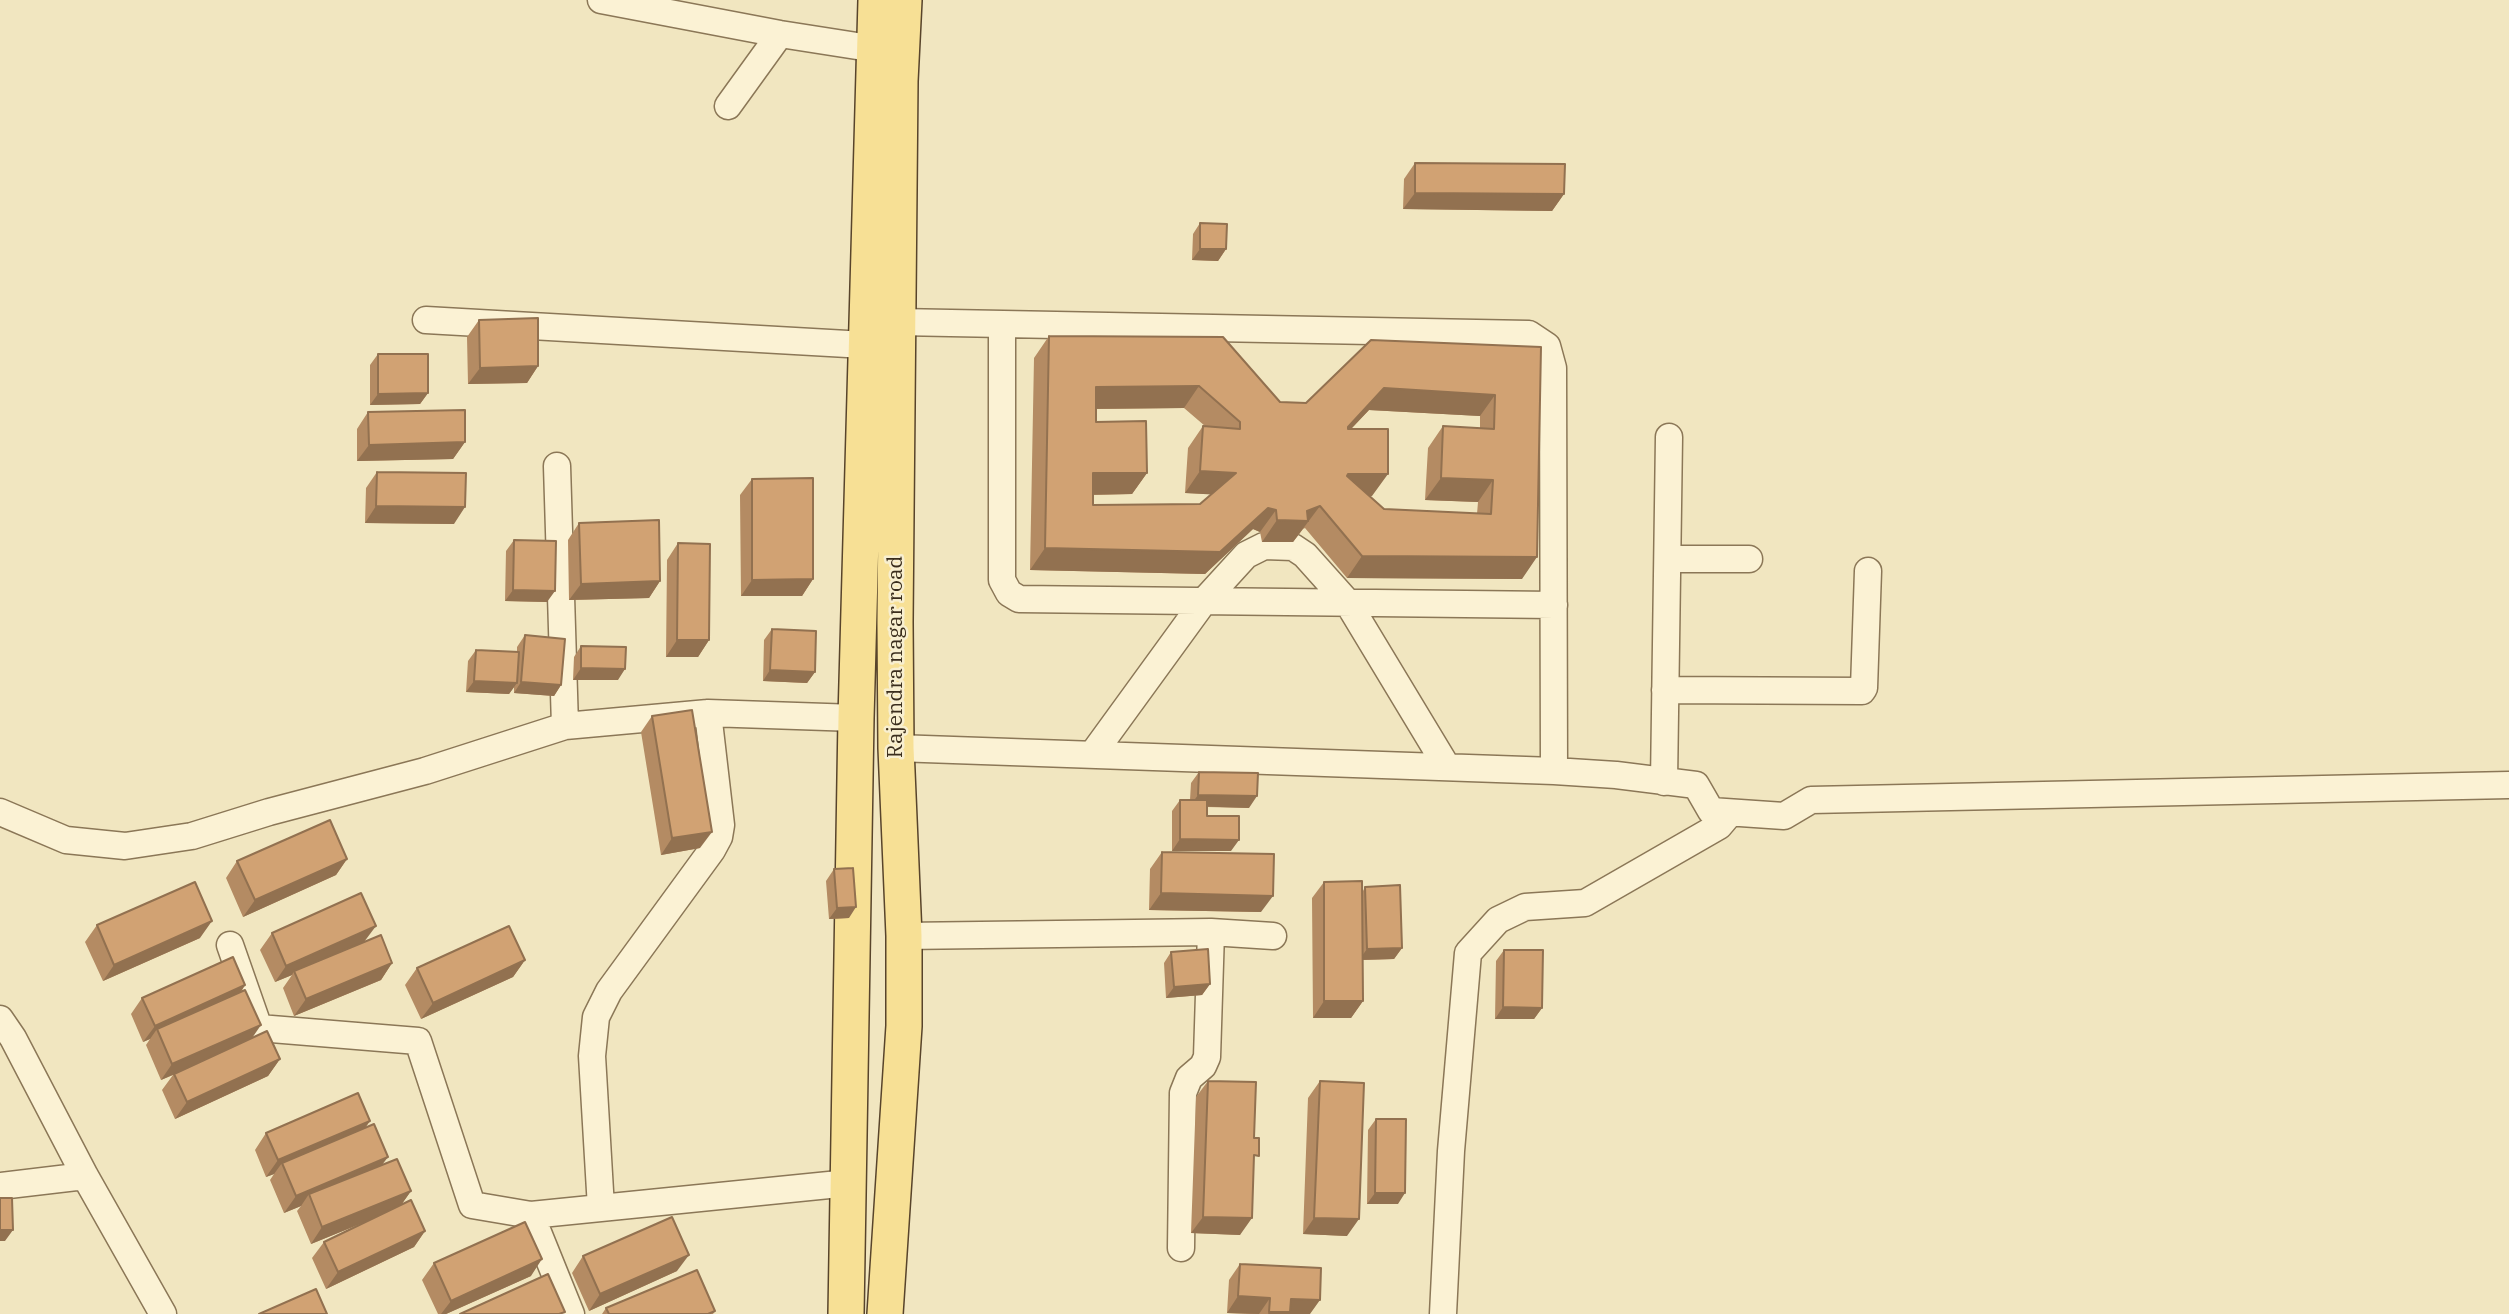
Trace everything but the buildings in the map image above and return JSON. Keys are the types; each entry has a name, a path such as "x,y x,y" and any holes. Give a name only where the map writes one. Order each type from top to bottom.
{"main road":[{"name":"Rajendra nagar road","path":"846,1314 856,718 876,0"},
{"name":"Rajendra nagar road","path":"886,1314 904,1026 895,622 900,81 904,0"},
{"path":"860,621 895,622"}],"street":[{"path":"601,0 876,49"},
{"path":"728,106 780,34"},
{"path":"426,320 865,345"},
{"path":"898,322 1529,334 1548,346 1553,368 1554,771"},
{"path":"1002,324 1002,580 1009,593 1019,599 1554,605"},
{"path":"1664,782 1669,437"},
{"path":"557,466 565,726"},
{"path":"1092,755 1203,601 1246,555 1264,546 1293,547 1299,550 1348,603 1447,767"},
{"path":"1668,559 1749,559"},
{"path":"1665,690 1862,691 1868,571"},
{"path":"601,1208 592,1056 596,1017 608,992 719,837 721,825 708,713"},
{"path":"0,811 66,840 125,846 192,836 269,811 425,771 565,726 708,713 856,718"},
{"path":"896,748 1616,775 1696,786 1711,811 1784,817 1811,800 2509,785"},
{"path":"1443,1314 1451,1151 1468,953 1483,933 1498,920 1525,907 1585,903 1719,826 1730,813"},
{"path":"904,936 1211,932 1273,936"},
{"path":"1181,1248 1183,1093 1189,1078 1203,1066 1207,1057 1211,932"},
{"path":"230,945 259,1028 418,1041 472,1205 531,1215 849,1183"},
{"path":"4,1033 163,1314"},
{"path":"0,1186 85,1176"},
{"path":"531,1215 571,1314"}]}
